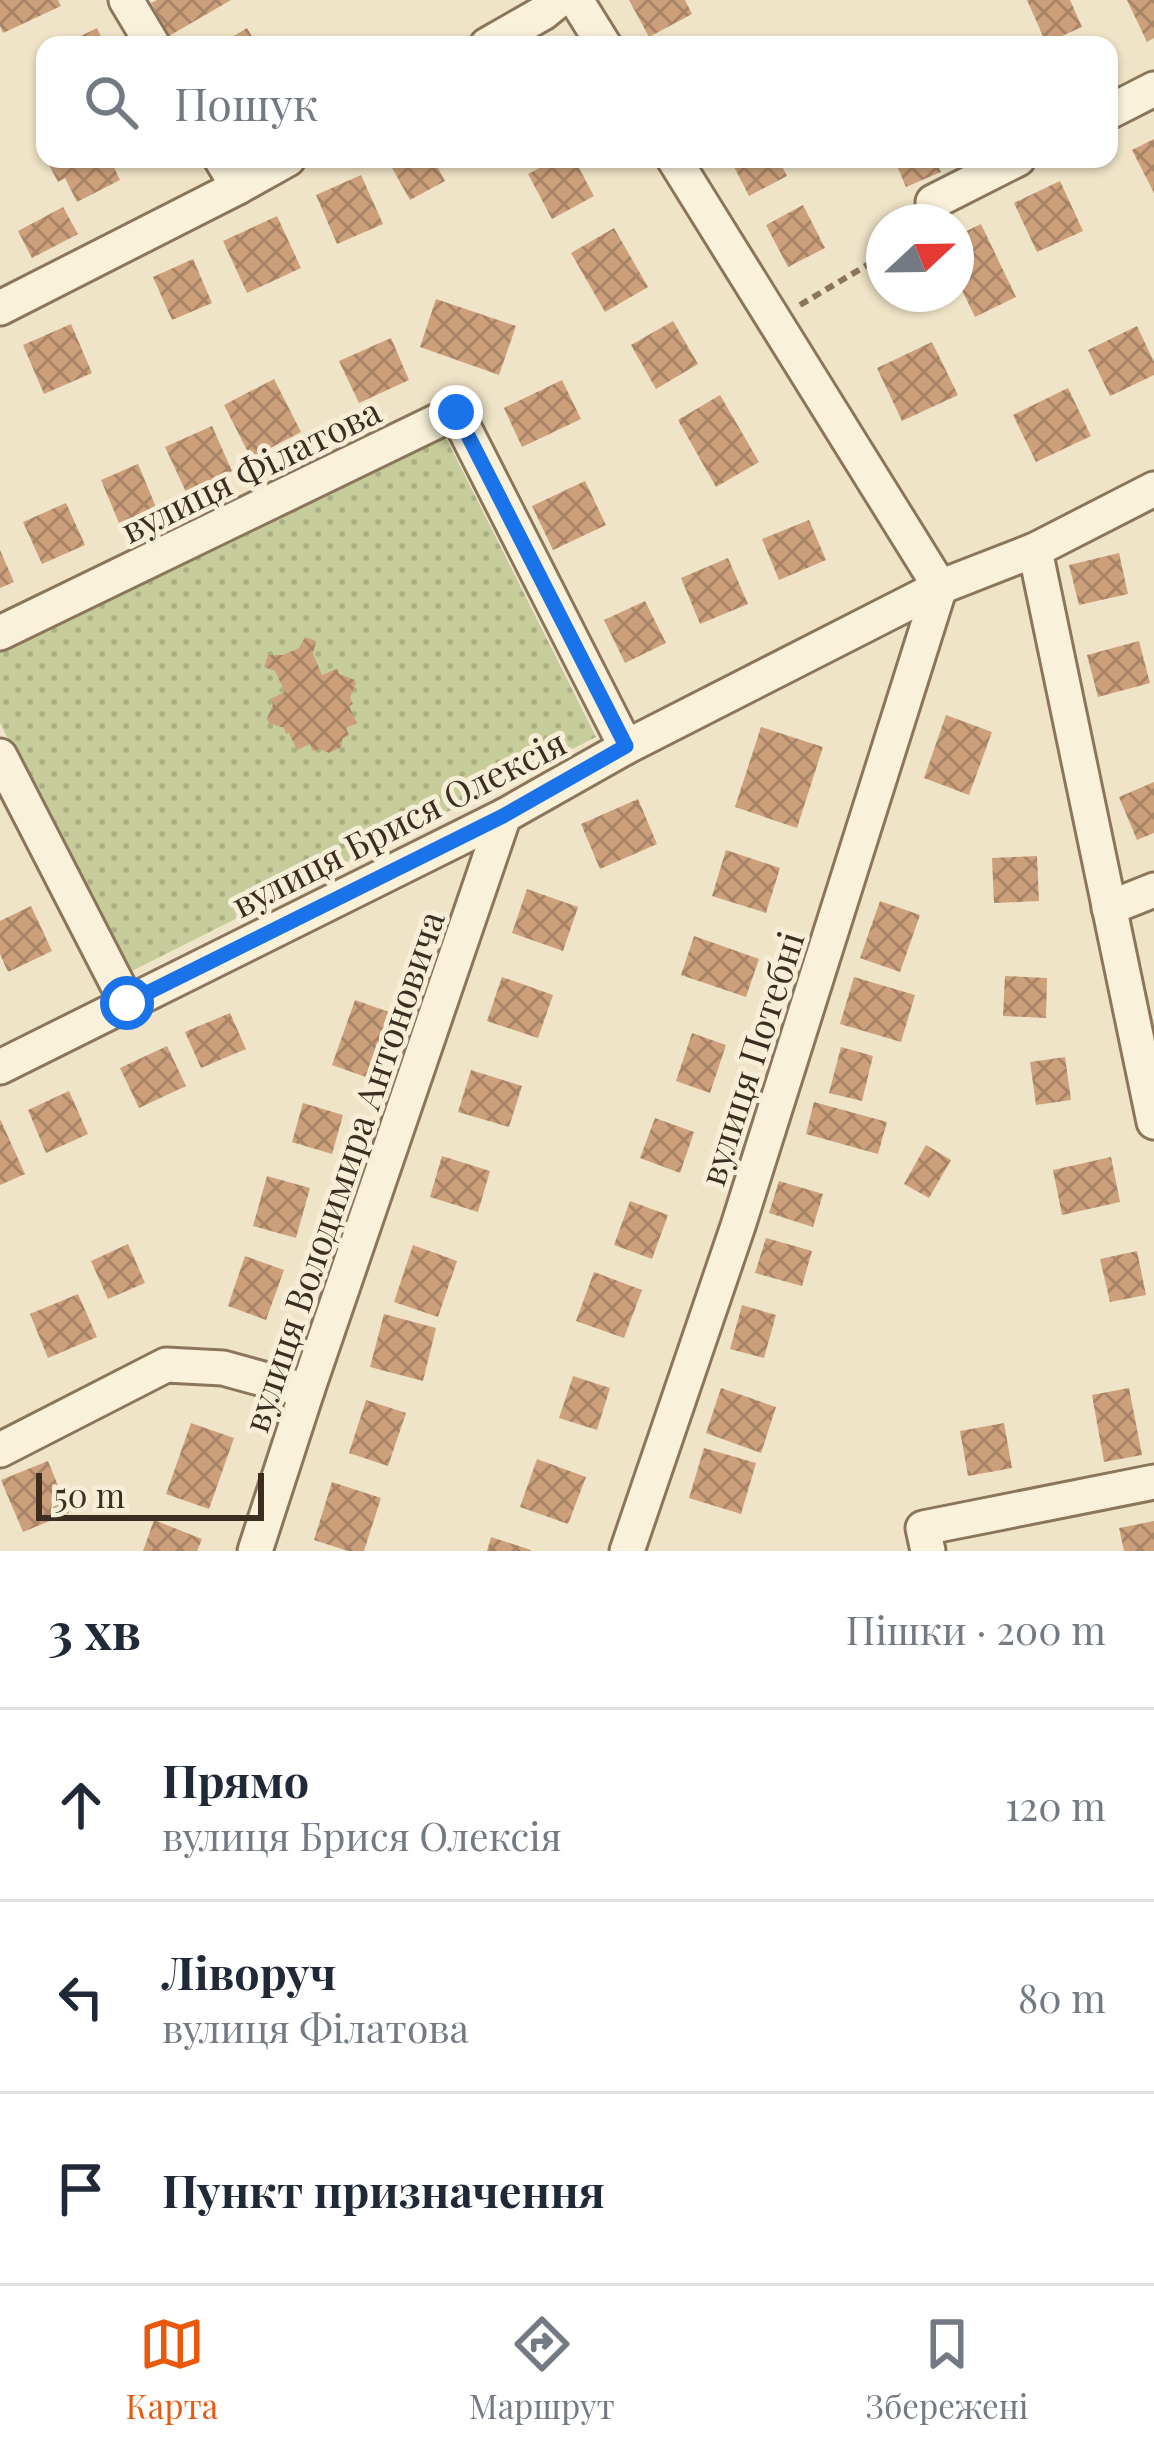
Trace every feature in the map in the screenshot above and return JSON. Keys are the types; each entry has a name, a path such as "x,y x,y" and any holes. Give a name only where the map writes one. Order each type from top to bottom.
{"street":[{"path":"127,0 148,36"},
{"path":"503,36 559,0"},
{"path":"576,0 598,36"},
{"path":"1118,107 1154,89"},
{"path":"680,168 940,587"},
{"path":"933,202 1000,168"},
{"path":"0,308 230,173"},
{"name":"вулиця Філатова","path":"0,634 456,412 626,746"},
{"name":"вулиця Брися Олексія","path":"0,1066 503,816 626,746 940,587 1035,550 1154,489"},
{"path":"1035,550 1154,1122"},
{"name":"вулиця Потебні","path":"627,1551 745,1203 940,587"},
{"path":"0,755 127,1003"},
{"name":"вулиця Володимира Антоновича","path":"255,1551 503,816"},
{"path":"1109,908 1154,890"},
{"path":"0,1450 166,1365 223,1368 307,1391"},
{"path":"928,1551 923,1528 1154,1482"}],"path":[{"path":"775,320 866,266"}],"green space":[{"path":"443,432 596,737 126,974 0,723 0,645"}],"building":[{"path":"0,0 58,0 61,6 3,33"},
{"path":"231,0 169,36 151,3"},
{"path":"629,0 685,0 692,14 648,36"},
{"path":"1027,0 1070,0 1082,27 1062,36 1043,36"},
{"path":"1127,0 1154,0 1154,38 1147,42"},
{"path":"1154,139 1154,193 1132,150"},
{"path":"51,168 114,168 120,180 77,202 65,178 58,182"},
{"path":"392,168 438,168 445,181 410,200"},
{"path":"539,168 579,168 594,196 552,219 528,174"},
{"path":"735,168 783,168 787,176 749,196"},
{"path":"898,168 939,168 941,172 906,187"},
{"path":"361,175 383,224 337,244 316,195"},
{"path":"1060,181 1083,231 1037,252 1014,203"},
{"path":"803,205 825,248 788,267 766,225"},
{"path":"63,207 78,234 32,258 18,231"},
{"path":"277,216 301,268 247,293 223,241"},
{"path":"981,224 1016,297 975,317 973,312 974,227"},
{"path":"614,228 648,287 605,312 571,253"},
{"path":"193,259 212,303 172,320 153,277"},
{"path":"436,299 516,326 499,375 420,347"},
{"path":"673,321 698,364 656,389 631,345"},
{"path":"71,324 92,373 44,394 23,345"},
{"path":"1137,326 1154,362 1154,375 1110,396 1088,350"},
{"path":"391,338 409,380 359,403 339,361"},
{"path":"932,342 958,395 902,421 877,368"},
{"path":"274,379 301,432 251,458 224,405"},
{"path":"562,380 581,419 522,447 504,408"},
{"path":"1068,388 1091,436 1036,462 1013,415"},
{"path":"720,395 759,462 716,487 678,420"},
{"path":"212,426 232,471 186,492 165,447"},
{"path":"138,464 156,507 119,523 101,480"},
{"path":"585,481 606,525 553,550 532,506"},
{"path":"66,503 85,545 42,564 23,522"},
{"path":"809,520 826,560 779,580 762,539"},
{"path":"0,550 14,582 0,588"},
{"path":"1119,553 1128,594 1079,605 1069,565"},
{"path":"728,558 748,604 700,624 681,578"},
{"path":"645,601 666,643 625,663 604,620"},
{"path":"305,637 316,641 313,654 322,675 337,669 356,683 349,706 357,723 346,728 349,735 341,747 329,753 313,751 310,744 297,750 289,733 267,719 273,704 270,699 285,692 275,671 264,667 268,655 299,648"},
{"path":"1139,641 1150,683 1098,697 1087,655"},
{"path":"946,715 992,732 969,795 924,778"},
{"path":"761,727 823,747 797,828 735,807"},
{"path":"1154,782 1154,833 1137,840 1119,797"},
{"path":"638,799 657,844 600,869 581,824"},
{"path":"726,850 780,868 766,913 712,896"},
{"path":"1037,856 1039,901 994,903 992,858"},
{"path":"527,889 578,907 563,951 512,933"},
{"path":"880,901 920,915 900,972 860,958"},
{"path":"31,906 52,951 8,972 0,954 0,921"},
{"path":"694,936 759,959 746,997 681,975"},
{"path":"1005,976 1047,978 1046,1018 1003,1016"},
{"path":"502,977 553,995 538,1038 487,1021"},
{"path":"854,977 915,995 901,1042 840,1024"},
{"path":"355,1000 389,1012 366,1077 332,1065"},
{"path":"230,1013 246,1049 201,1068 185,1032"},
{"path":"692,1033 726,1045 710,1093 676,1081"},
{"path":"167,1046 186,1086 139,1108 120,1068"},
{"path":"841,1047 873,1056 862,1101 829,1093"},
{"path":"1065,1057 1071,1100 1036,1105 1030,1062"},
{"path":"471,1070 522,1086 509,1127 458,1112"},
{"path":"69,1091 88,1134 46,1153 28,1110"},
{"path":"814,1102 887,1122 878,1154 806,1134"},
{"path":"303,1103 343,1115 332,1154 292,1142"},
{"path":"655,1118 694,1132 680,1173 640,1158"},
{"path":"0,1119 25,1174 0,1185"},
{"path":"926,1145 951,1160 929,1198 904,1184"},
{"path":"442,1156 490,1171 478,1212 430,1197"},
{"path":"1111,1157 1120,1202 1062,1215 1053,1170"},
{"path":"267,1176 310,1188 296,1238 253,1226"},
{"path":"779,1181 823,1194 813,1227 769,1213"},
{"path":"630,1201 668,1215 652,1259 614,1245"},
{"path":"766,1238 812,1251 802,1286 755,1273"},
{"path":"128,1244 145,1283 108,1299 91,1261"},
{"path":"413,1245 457,1261 438,1317 394,1302"},
{"path":"1137,1251 1146,1295 1110,1302 1100,1259"},
{"path":"245,1256 284,1270 266,1320 228,1306"},
{"path":"594,1272 642,1290 624,1338 576,1321"},
{"path":"78,1294 97,1337 48,1358 30,1314"},
{"path":"742,1305 776,1315 764,1358 730,1349"},
{"path":"384,1314 436,1328 423,1381 370,1367"},
{"path":"573,1376 610,1388 597,1430 559,1418"},
{"path":"721,1388 776,1407 761,1453 706,1433"},
{"path":"1129,1388 1142,1455 1104,1462 1092,1395"},
{"path":"366,1400 406,1413 388,1466 349,1453"},
{"path":"191,1423 234,1438 209,1509 166,1494"},
{"path":"1004,1423 1012,1468 968,1476 960,1431"},
{"path":"704,1448 756,1463 741,1514 689,1498"},
{"path":"537,1459 586,1477 568,1524 520,1507"},
{"path":"48,1461 69,1513 23,1532 1,1480"},
{"path":"332,1482 381,1498 364,1551 314,1540"},
{"path":"154,1520 202,1539 197,1551 143,1551"},
{"path":"1154,1521 1154,1551 1124,1551 1119,1528"},
{"path":"491,1537 531,1550 531,1551 487,1551"}],"route":[{"path":"127,1003 503,816 626,746 456,412"}]}
